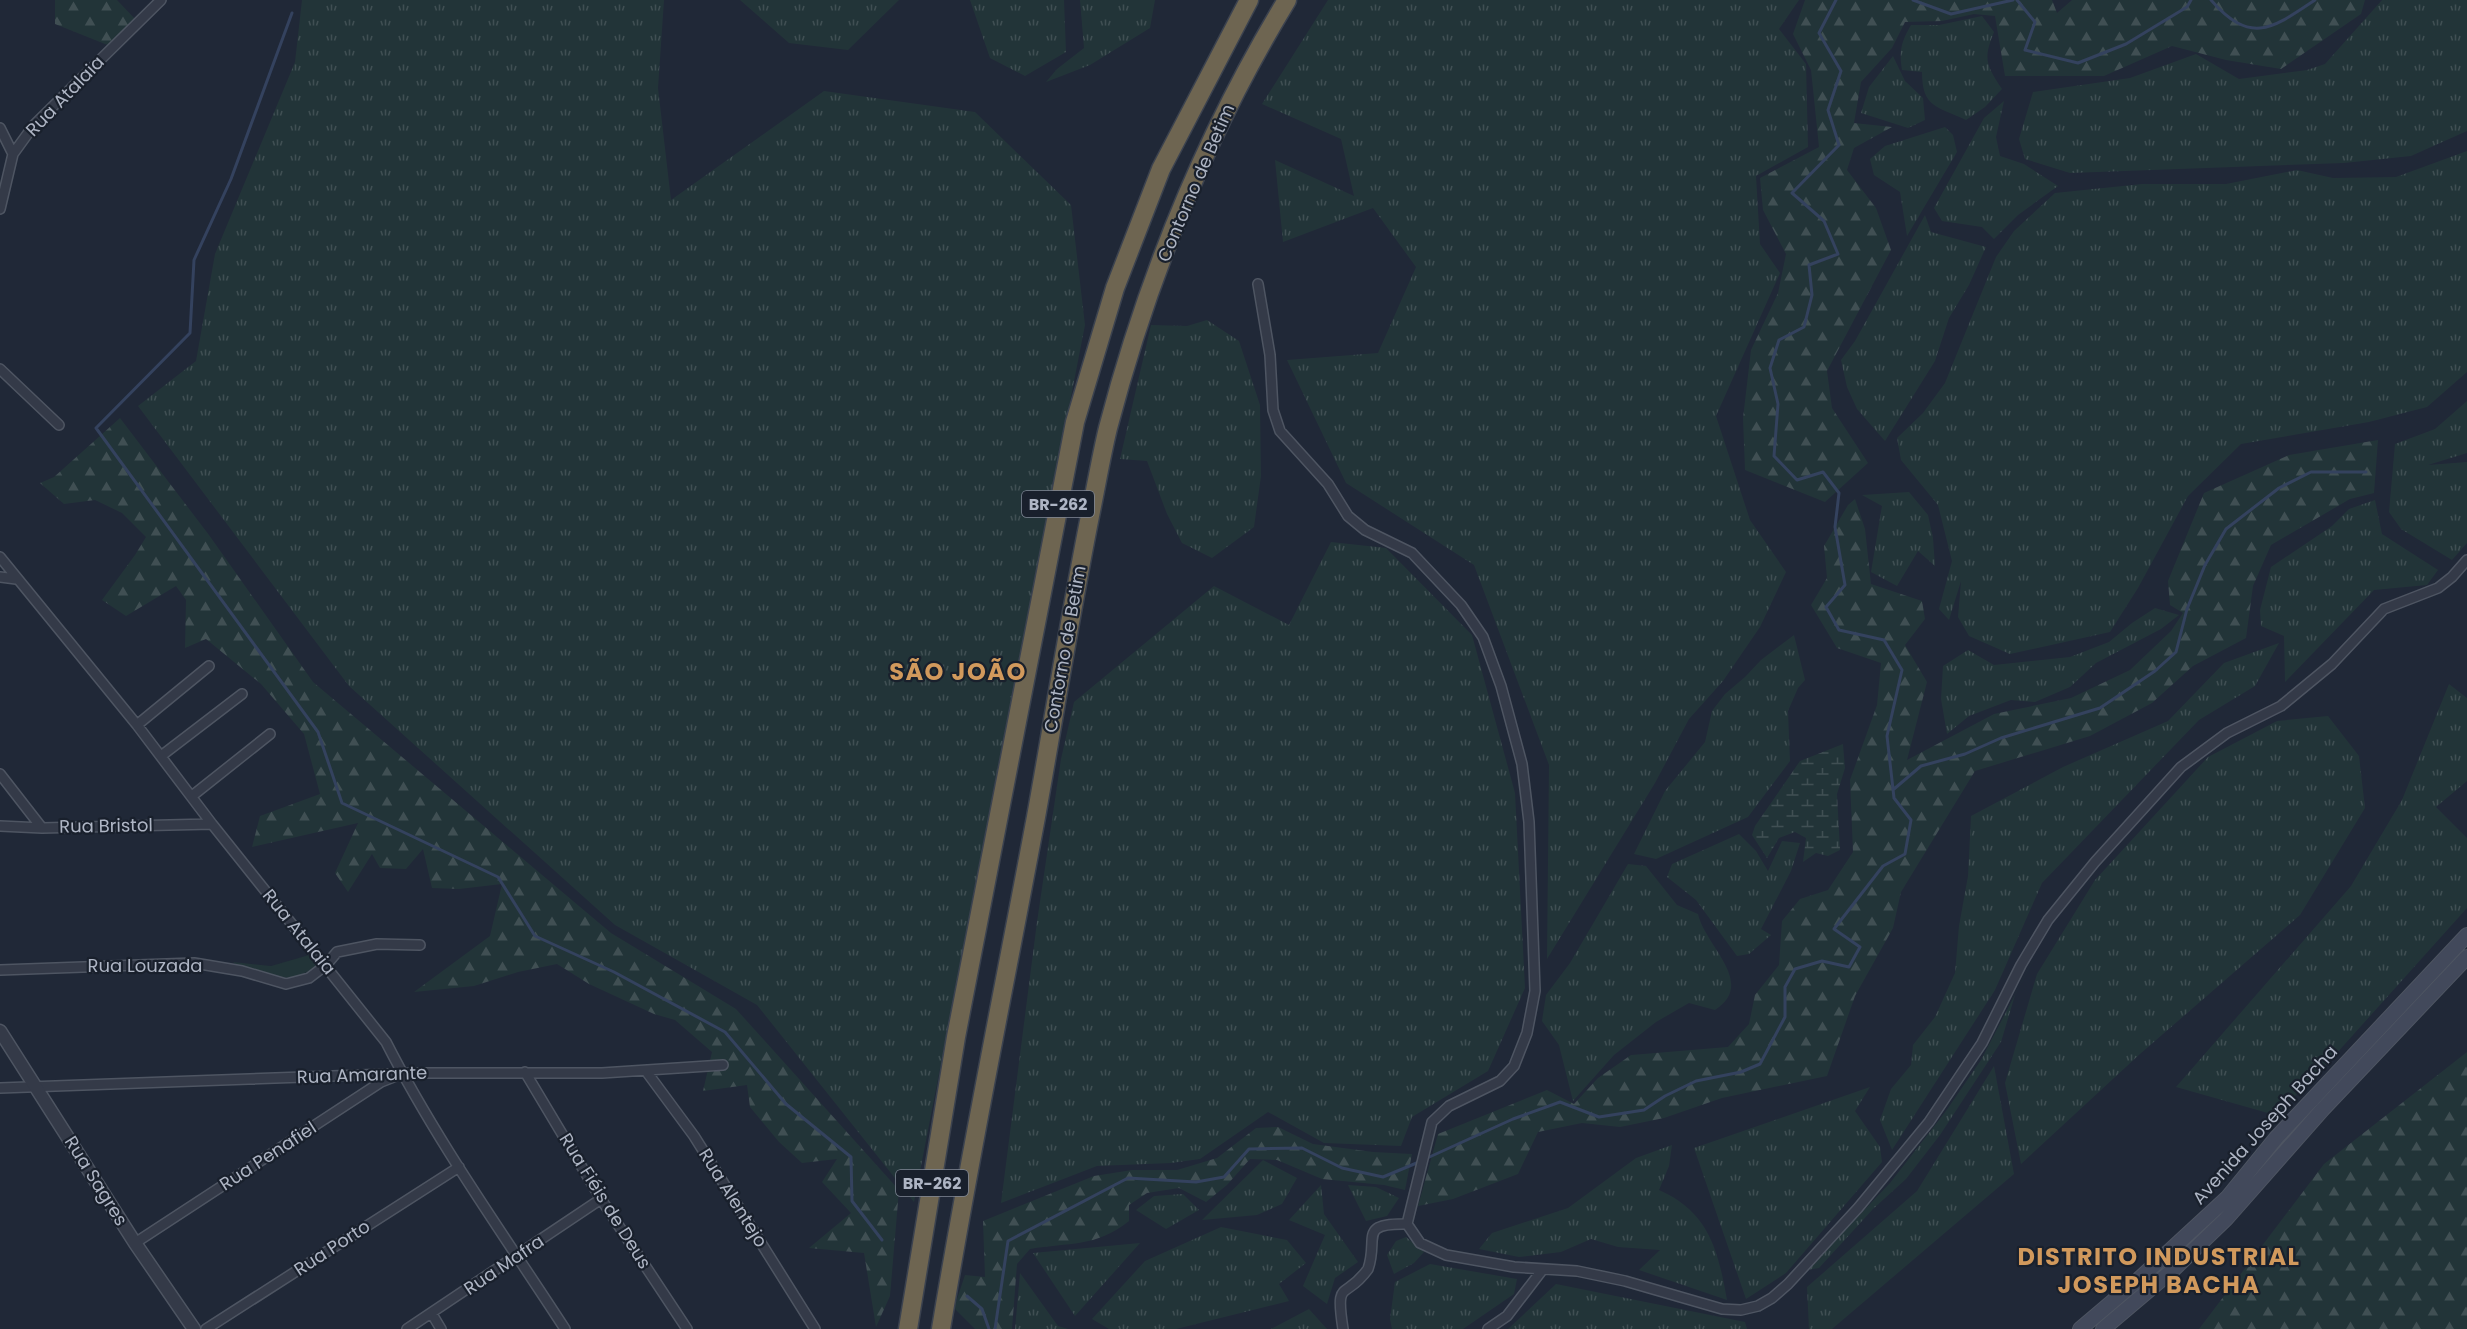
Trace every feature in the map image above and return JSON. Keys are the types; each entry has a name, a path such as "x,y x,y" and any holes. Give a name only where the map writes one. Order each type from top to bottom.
{"highway":[{"name":"Contorno de Betim","path":"908,1329 956,1037 1075,422 1115,288 1161,169 1249,0"},
{"name":"Contorno de Betim","path":"941,1329 960,1211 1036,817 1077,579 1108,429 1149,294 1194,179 1254,55 1287,0"}],"main road":[{"name":"Avenida Joseph Bacha","path":"2080,1329 2139,1280 2227,1198 2276,1138 2467,935"},
{"name":"Avenida Joseph Bacha","path":"2103,1329 2174,1269 2226,1219 2323,1109 2467,957"}],"street":[{"name":"Rua Atalaia","path":"0,209 13,154 34,125 161,0"},
{"path":"0,128 13,154"},
{"path":"0,150 13,154"},
{"path":"1258,284 1270,355 1273,410 1280,431 1328,484 1348,516 1365,530 1412,553 1461,605 1483,637 1502,686 1522,764 1529,822 1535,991 1527,1033 1514,1066 1500,1081 1449,1106 1432,1122 1407,1224"},
{"path":"0,369 59,425"},
{"name":"Rua Atalaia","path":"0,557 137,725 212,824 386,1042 402,1074 459,1167 565,1329"},
{"path":"1407,1224 1420,1242 1446,1255 1514,1267 1577,1271 1625,1281 1722,1309 1741,1310 1758,1306 1772,1298 1788,1284 1858,1208 1929,1122 1982,1043 2021,965 2048,920 2095,862 2175,772 2227,733 2281,706 2332,664 2384,609 2438,588 2452,577 2467,560"},
{"path":"0,577 16,579"},
{"path":"137,725 209,666"},
{"path":"161,756 242,694"},
{"path":"192,796 270,734"},
{"path":"0,774 42,828"},
{"name":"Rua Bristol","path":"0,826 42,828 212,824"},
{"name":"Rua Louzada","path":"0,970 194,963 242,971 286,984 309,978 326,965 337,952 377,944 420,945"},
{"name":"Rua Sagres","path":"0,1031 135,1243 194,1329"},
{"name":"Rua Amarante","path":"0,1088 402,1074 646,1071 723,1065"},
{"name":"Rua Alentejo","path":"646,1071 694,1136 815,1329"},
{"name":"Rua Fiéis de Deus","path":"525,1072 601,1199 687,1329"},
{"name":"Rua Penafiel","path":"135,1243 381,1082 402,1074"},
{"name":"Rua Porto","path":"206,1329 459,1167"},
{"name":"Rua Mafra","path":"407,1329 601,1199"},
{"path":"1343,1329 1340,1296 1368,1269 1371,1240 1375,1230 1382,1225 1407,1224"},
{"path":"1488,1329 1507,1316 1543,1269"},
{"path":"432,1314 441,1329"}],"green space":[{"path":"55,0 117,0 136,20 110,46 55,24"},
{"path":"302,0 664,0 658,88 671,200 824,91 975,112 1071,205 1085,325 914,1202 757,1005 615,925 349,686 138,406 196,361 215,254 295,62"},
{"path":"740,0 899,0 848,50 789,43"},
{"path":"970,0 1064,0 1066,52 1025,76 990,58"},
{"path":"1080,0 1155,0 1150,28 1090,65 1046,82 1057,69 1084,48"},
{"path":"1328,0 1799,0 1779,29 1806,64 1808,147 1756,176 1760,244 1780,273 1716,416 1750,520 1786,572 1760,627 1723,681 1689,719 1655,783 1547,959 1549,765 1474,565 1346,483 1287,360 1378,353 1416,267 1373,208 1283,242 1275,160 1354,196 1341,139 1262,104"},
{"path":"1805,0 2052,0 2057,13 2072,0 2365,0 2361,14 2281,69 2226,60 2172,46 2104,76 2005,76 1995,16 1974,14 1942,21 1905,22 1892,48 1861,82 1854,123 1892,127 1854,148 1847,170 1876,208 1891,250 1827,371 1832,408 1868,463 1825,502 1745,470 1743,418 1751,350 1778,293 1786,254 1763,210 1760,178 1819,147 1811,70 1793,34"},
{"path":"2382,0 2467,0 2467,131 2411,156 2344,163 2070,173 2025,159 2019,139 2033,92 2130,78 2196,54 2239,79 2307,70 2325,64"},
{"path":"1982,16 1994,32 1987,56 1992,74 2002,89 1985,107 1966,120 1939,108 1928,99 1922,72 1902,70 1902,47 1911,25 1939,25"},
{"path":"1893,56 1905,81 1923,98 1925,120 1908,128 1861,113 1869,87"},
{"path":"2004,101 1996,137 2000,156 2024,164 2058,186 2018,215 1994,239 1982,227 1942,221 1934,208 1984,118"},
{"path":"1945,127 1953,135 1957,152 1907,236 1900,192 1874,175 1870,159 1885,146"},
{"path":"2467,151 2467,372 2427,407 2369,422 2241,444 2188,496 2138,588 2110,632 2010,654 1969,636 1958,617 1961,581 1949,620 1939,609 1952,561 1938,505 1901,460 1897,438 1923,413 1945,383 1996,257 2014,231 2055,193 2142,184 2226,184 2297,170 2333,178 2396,177"},
{"path":"1925,215 1931,232 1986,247 1969,285 1949,318 1935,361 1885,441 1857,409 1847,387 1841,360 1855,341"},
{"path":"1207,320 1239,341 1260,405 1261,476 1254,527 1212,558 1182,543 1167,514 1147,461 1120,459 1151,325 1187,326"},
{"path":"2467,401 2467,453 2428,465 2467,462 2467,543 2452,560 2401,529 2389,512 2395,444 2435,429"},
{"path":"120,418 209,535 313,682 611,933 736,1009 899,1190 890,1296 876,1327 864,1253 809,1248 851,1213 822,1182 837,1159 802,1163 779,1142 750,1107 747,1085 703,1091 712,1052 675,1020 654,1014 589,984 557,964 518,972 474,986 414,992 490,936 502,884 459,889 432,888 423,849 406,869 380,868 372,854 348,892 335,873 358,823 252,847 260,816 320,794 304,734 261,684 206,639 185,648 186,600 176,586 126,616 102,600 146,537 122,513 95,500 64,504 40,483 54,477"},
{"path":"2378,440 2374,493 2350,499 2271,545 2253,586 2246,638 2193,666 2152,703 2090,736 1975,771 1901,892 1893,928 1855,996 1827,1076 1722,1098 1664,1118 1620,1127 1582,1123 1538,1132 1518,1174 1453,1199 1418,1206 1438,1134 1547,1090 1574,1104 1598,1078 1631,1055 1728,1047 1749,1024 1755,995 1779,965 1782,921 1800,899 1828,890 1853,852 1850,780 1877,705 1881,663 1837,648 1811,605 1827,578 1824,546 1848,505 1855,499 1865,529 1871,584 1922,601 1925,619 1905,645 1927,682 1907,760 1994,714 2071,698 2130,670 2171,631 2183,613 2170,605 2168,581 2204,493 2289,455"},
{"path":"1909,492 1928,515 1933,538 1935,566 1918,551 1897,586 1871,572 1882,506 1862,495"},
{"path":"2375,500 2382,534 2438,570 2427,585 2374,590 2285,682 2284,636 2261,626 2260,610 2271,567 2332,526 2349,509"},
{"path":"1331,542 1386,548 1472,635 1515,793 1525,988 1488,1071 1412,1117 1401,1146 1324,1143 1268,1112 1200,1159 1171,1163 1097,1166 1001,1203 1037,922 1061,759 1074,702 1214,586 1289,625"},
{"path":"2155,608 2179,615 2161,629 2096,663 2070,687 2035,702 2011,700 1969,716 1947,734 1941,699 1943,666 1968,650 1994,665 2070,657 2109,642"},
{"path":"1794,635 1805,680 1798,688 1788,711 1790,761 1748,817 1656,859 1634,854 1665,791 1705,742 1712,711 1725,694 1761,660"},
{"path":"2279,643 2255,686 2199,720 2042,883 1995,990 1892,1150 1880,1120 1891,1089 1911,1065 1913,1045 1935,1017 1955,973 1959,926 1968,876 1971,816 2063,767 2168,721 2224,663"},
{"path":"2449,684 2467,698 2467,781 2436,807 2467,838 2467,908 2318,1074 2275,1115 2176,1087 2351,886 2402,800"},
{"path":"2328,716 2359,756 2365,808 2300,915 2140,1054 2021,1164 2005,1083 2037,974 2095,880 2208,757 2277,721"},
{"path":"1843,744 1845,768 1837,794 1840,850 1828,856 1816,853 1803,862 1806,838 1795,832 1779,838 1767,858 1752,835 1755,826 1800,761"},
{"path":"1739,834 1756,851 1768,871 1782,841 1800,843 1791,871 1761,929 1771,935 1749,954 1737,956 1696,900 1667,877 1672,864"},
{"path":"1628,864 1646,866 1677,905 1698,914 1702,926 1725,964 1730,976 1731,988 1727,999 1715,1010 1689,1003 1656,1022 1614,1055 1573,1101 1559,1045 1542,1021 1546,995 1570,963"},
{"path":"2042,943 2015,995 2001,1042 1940,1135 1906,1179 1873,1209 1819,1268 1807,1270 1890,1183 1946,1111 1981,1060"},
{"path":"309,955 317,966 298,976 284,978 239,966 233,962 271,966"},
{"path":"2467,1052 2467,1329 2199,1329 2324,1164"},
{"path":"1994,1066 2014,1174 1832,1329 1809,1329 1807,1287 1917,1191"},
{"path":"1870,1087 1855,1111 1880,1147 1882,1162 1786,1273 1746,1299 1694,1148"},
{"path":"1278,1127 1313,1144 1373,1152 1412,1154 1405,1190 1384,1185 1322,1179 1277,1160 1250,1159 1227,1185 1206,1202 1179,1188 1147,1193 1129,1205 1129,1221 1105,1236 1093,1240 1030,1249 1017,1264 1012,1329 975,1329 954,1308 965,1275 985,1277 983,1221 1094,1176 1132,1170 1177,1170 1217,1158 1256,1128"},
{"path":"1672,1145 1669,1166 1659,1190 1676,1199 1700,1221 1715,1249 1727,1300 1639,1270 1660,1250 1618,1247 1591,1239 1561,1252 1519,1257 1479,1249 1492,1233 1568,1208 1636,1158"},
{"path":"1263,1160 1297,1178 1282,1204 1257,1215 1202,1220"},
{"path":"1321,1185 1324,1214 1358,1262 1335,1278 1327,1304 1303,1286 1325,1235 1289,1220"},
{"path":"1348,1185 1376,1187 1399,1198 1387,1216 1366,1221"},
{"path":"1183,1194 1199,1210 1166,1229 1136,1210 1154,1196"},
{"path":"1221,1227 1287,1240 1306,1263 1279,1284 1289,1301 1176,1329 1109,1329 1092,1319 1145,1261"},
{"path":"1406,1237 1424,1252 1414,1263 1394,1274 1387,1255 1396,1241"},
{"path":"1140,1243 1075,1316 1033,1253"},
{"path":"1430,1264 1517,1279 1514,1294 1463,1329 1392,1329 1390,1319 1395,1282"},
{"path":"1020,1273 1058,1326 1068,1329 1015,1329"},
{"path":"1556,1284 1745,1322 1747,1329 1508,1329"},
{"path":"1309,1309 1327,1329 1271,1329"}],"waterway":[{"path":"1425,1159 1513,1119 1560,1102 1599,1117 1644,1110 1665,1096 1696,1081 1741,1072 1760,1064 1785,1017 1785,987 1795,969 1822,961 1849,967 1860,947 1834,929 1883,866 1905,854 1911,820 1894,798 1887,736 1902,670 1884,640 1839,630 1826,607 1845,585 1835,527 1839,493 1823,472 1797,480 1774,456 1778,404 1770,368 1779,340 1804,327 1812,295 1809,265 1838,254 1824,221 1792,193 1839,145 1828,110 1841,71 1819,33 1836,0"},
{"path":"1913,0 1951,14 2013,0"},
{"path":"2017,0 2035,22 2025,50 2078,63 2126,44 2187,7 2191,0"},
{"path":"2211,0 2225,14 2250,28 2262,28 2274,24 2315,0"},
{"path":"292,13 231,179 194,260 190,333 96,428 318,732 342,803 498,877 535,936 614,972 725,1032 786,1104 851,1157 852,1201 882,1240"},
{"path":"1894,789 1921,766 1965,754 2001,738 2100,708 2155,671 2176,652 2187,609 2205,565 2226,529 2279,488 2311,472 2366,472"},
{"path":"995,1329 1008,1241 1128,1178 1196,1182 1224,1177 1249,1149 1302,1148 1342,1168 1383,1177 1419,1162"},
{"path":"967,1296 982,1309 989,1329"}],"district":[{"name":"SÃO JOÃO","path":"958,672"},
{"name":"DISTRITO INDUSTRIAL JOSEPH BACHA","path":"2159,1271"}]}
